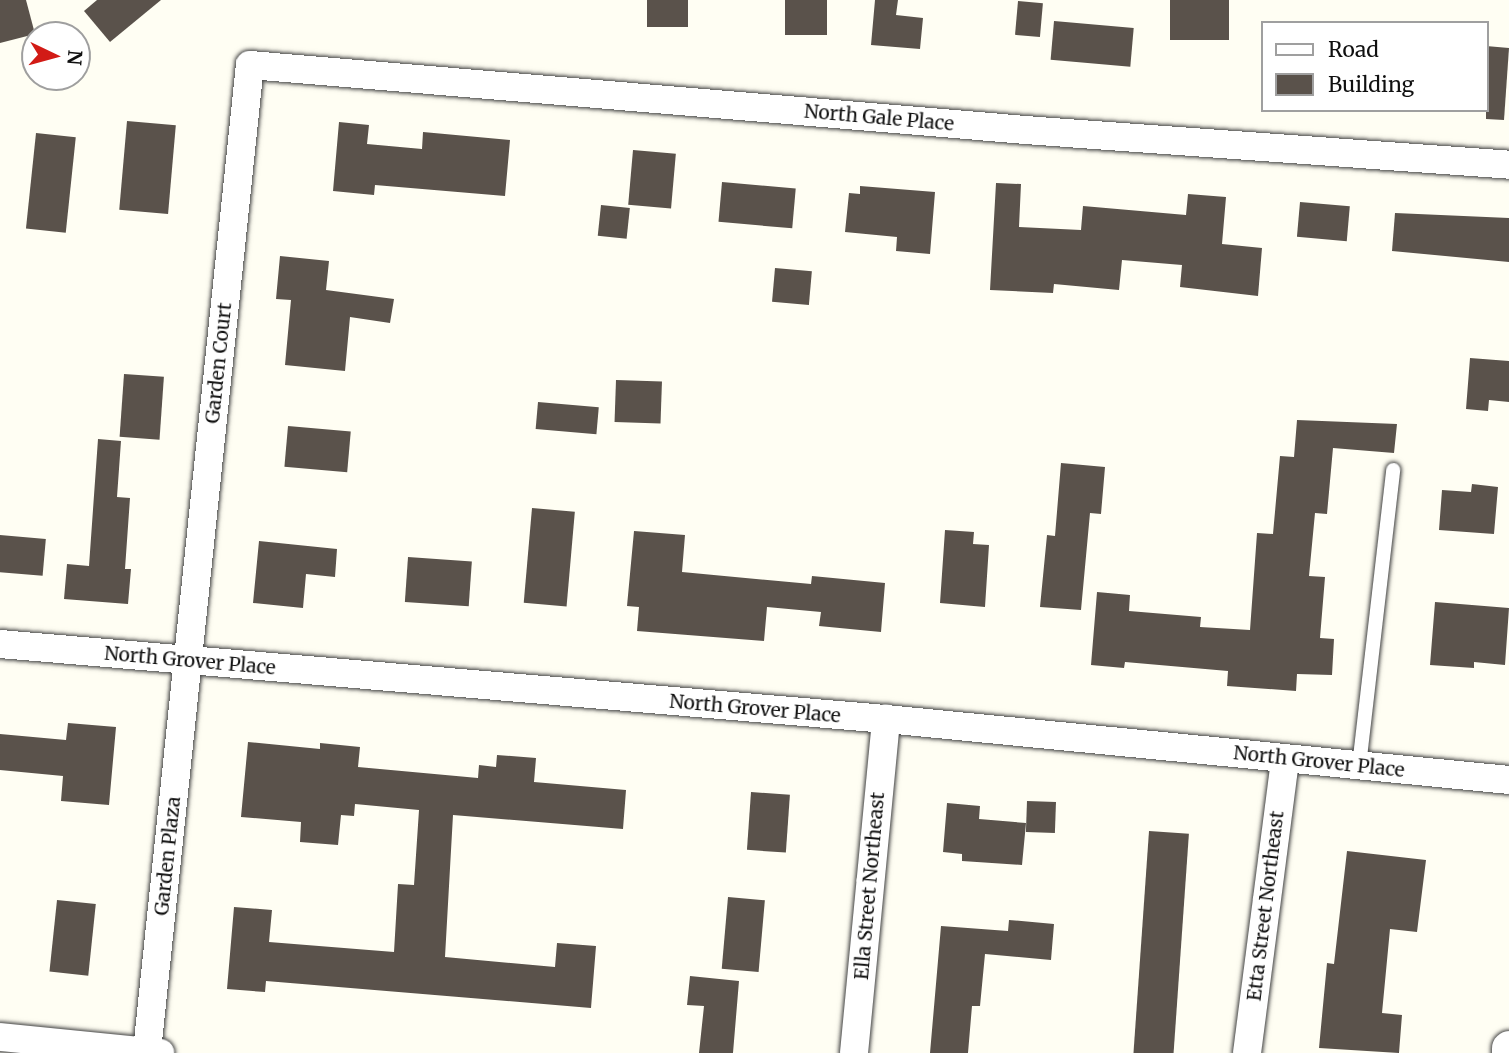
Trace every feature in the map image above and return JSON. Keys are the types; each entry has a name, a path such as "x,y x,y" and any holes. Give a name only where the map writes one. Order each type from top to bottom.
{"street":[{"name":"North Gale Place","path":"250,65 1011,129 1509,165"},
{"name":"Garden Court","path":"188,661 250,65"},
{"name":"North Grover Place","path":"0,644 886,719 1509,780"},
{"name":"Garden Plaza","path":"0,1037 154,1052 188,661"},
{"name":"Ella Street Northeast","path":"854,1053 886,719"},
{"name":"Etta Street Northeast","path":"1247,1053 1286,759"},
{"path":"1508,1053 1509,1048"}],"lane":[{"path":"1359,766 1393,470"}],"building":[{"path":"0,0 26,0 32,21 21,21 21,38 0,43"},
{"path":"97,0 161,0 110,42 84,11"},
{"path":"647,0 688,0 688,27 647,27"},
{"path":"785,0 827,0 827,35 785,35"},
{"path":"875,0 898,0 896,15 923,18 920,49 871,45"},
{"path":"1170,0 1229,0 1229,40 1170,40"},
{"path":"1018,1 1043,3 1040,37 1015,35"},
{"path":"1054,21 1134,28 1130,67 1051,60"},
{"path":"1488,46 1509,48 1504,120 1486,119"},
{"path":"127,121 176,125 168,214 119,210"},
{"path":"339,122 369,125 367,144 422,149 423,132 510,140 505,196 375,185 374,195 333,191"},
{"path":"36,133 76,137 66,233 26,228"},
{"path":"633,150 676,154 671,209 628,205"},
{"path":"722,182 796,188 792,228 719,222"},
{"path":"996,183 1021,184 1019,227 1081,230 1083,206 1186,215 1188,194 1226,197 1222,244 1262,248 1258,296 1180,287 1182,265 1122,260 1119,290 1054,284 1053,293 990,290"},
{"path":"860,186 935,192 930,254 896,251 897,237 845,232 849,193 860,194"},
{"path":"1300,202 1350,206 1347,241 1297,237"},
{"path":"601,205 630,208 627,239 598,236"},
{"path":"1395,213 1509,218 1509,262 1392,251"},
{"path":"280,256 329,261 326,290 394,299 390,323 350,317 345,371 285,365 291,300 276,299"},
{"path":"775,268 812,271 809,305 772,302"},
{"path":"1470,358 1509,361 1509,402 1489,400 1488,411 1466,409"},
{"path":"124,374 164,377 160,440 120,437"},
{"path":"616,380 662,382 661,424 615,422"},
{"path":"538,402 599,407 596,434 536,429"},
{"path":"1297,420 1397,424 1394,453 1333,448 1327,514 1315,513 1309,576 1325,577 1320,638 1334,639 1332,675 1297,674 1296,691 1227,686 1228,671 1125,662 1124,668 1091,665 1097,592 1130,595 1129,611 1201,617 1200,627 1250,630 1257,533 1273,534 1280,456 1294,457"},
{"path":"288,426 351,431 347,472 284,467"},
{"path":"98,439 121,441 117,497 130,498 125,569 131,569 128,604 64,599 67,564 89,566"},
{"path":"1061,463 1105,467 1101,514 1090,513 1081,610 1040,607 1047,535 1055,536"},
{"path":"1472,484 1498,487 1494,534 1439,530 1442,490 1471,492"},
{"path":"532,508 575,512 567,606 524,603"},
{"path":"945,530 974,532 973,544 989,545 985,607 940,603"},
{"path":"634,531 685,535 682,572 811,584 812,576 885,583 881,632 819,626 821,612 767,607 764,641 637,631 639,607 627,606"},
{"path":"0,535 46,539 43,576 0,572"},
{"path":"259,541 337,549 335,577 306,574 303,608 253,603"},
{"path":"408,557 472,561 469,606 405,602"},
{"path":"1435,602 1509,608 1505,665 1474,662 1474,668 1430,665"},
{"path":"68,723 116,727 109,805 61,801 63,776 0,770 0,734 66,740"},
{"path":"248,742 320,749 320,743 360,747 358,767 478,778 479,765 496,767 497,755 536,758 534,782 626,790 623,829 453,815 445,957 555,967 557,943 596,946 591,1008 266,981 265,992 227,989 234,907 272,910 269,942 394,952 398,884 414,885 419,810 355,804 354,816 341,815 338,845 300,842 301,822 241,817"},
{"path":"751,792 790,795 786,853 747,850"},
{"path":"1027,801 1056,802 1055,833 1026,832"},
{"path":"947,803 980,806 979,819 1026,823 1022,865 962,861 962,854 943,852"},
{"path":"1149,831 1189,834 1174,1053 1133,1053"},
{"path":"1347,851 1426,860 1417,932 1390,929 1382,1013 1402,1015 1399,1053 1319,1048 1327,963 1334,964"},
{"path":"728,897 765,900 759,972 722,969"},
{"path":"57,900 96,904 88,976 49,972"},
{"path":"1009,920 1054,924 1051,960 985,954 980,1006 972,1006 968,1053 930,1053 941,926 1008,931"},
{"path":"690,976 739,981 733,1053 699,1053 704,1006 687,1005"}]}
